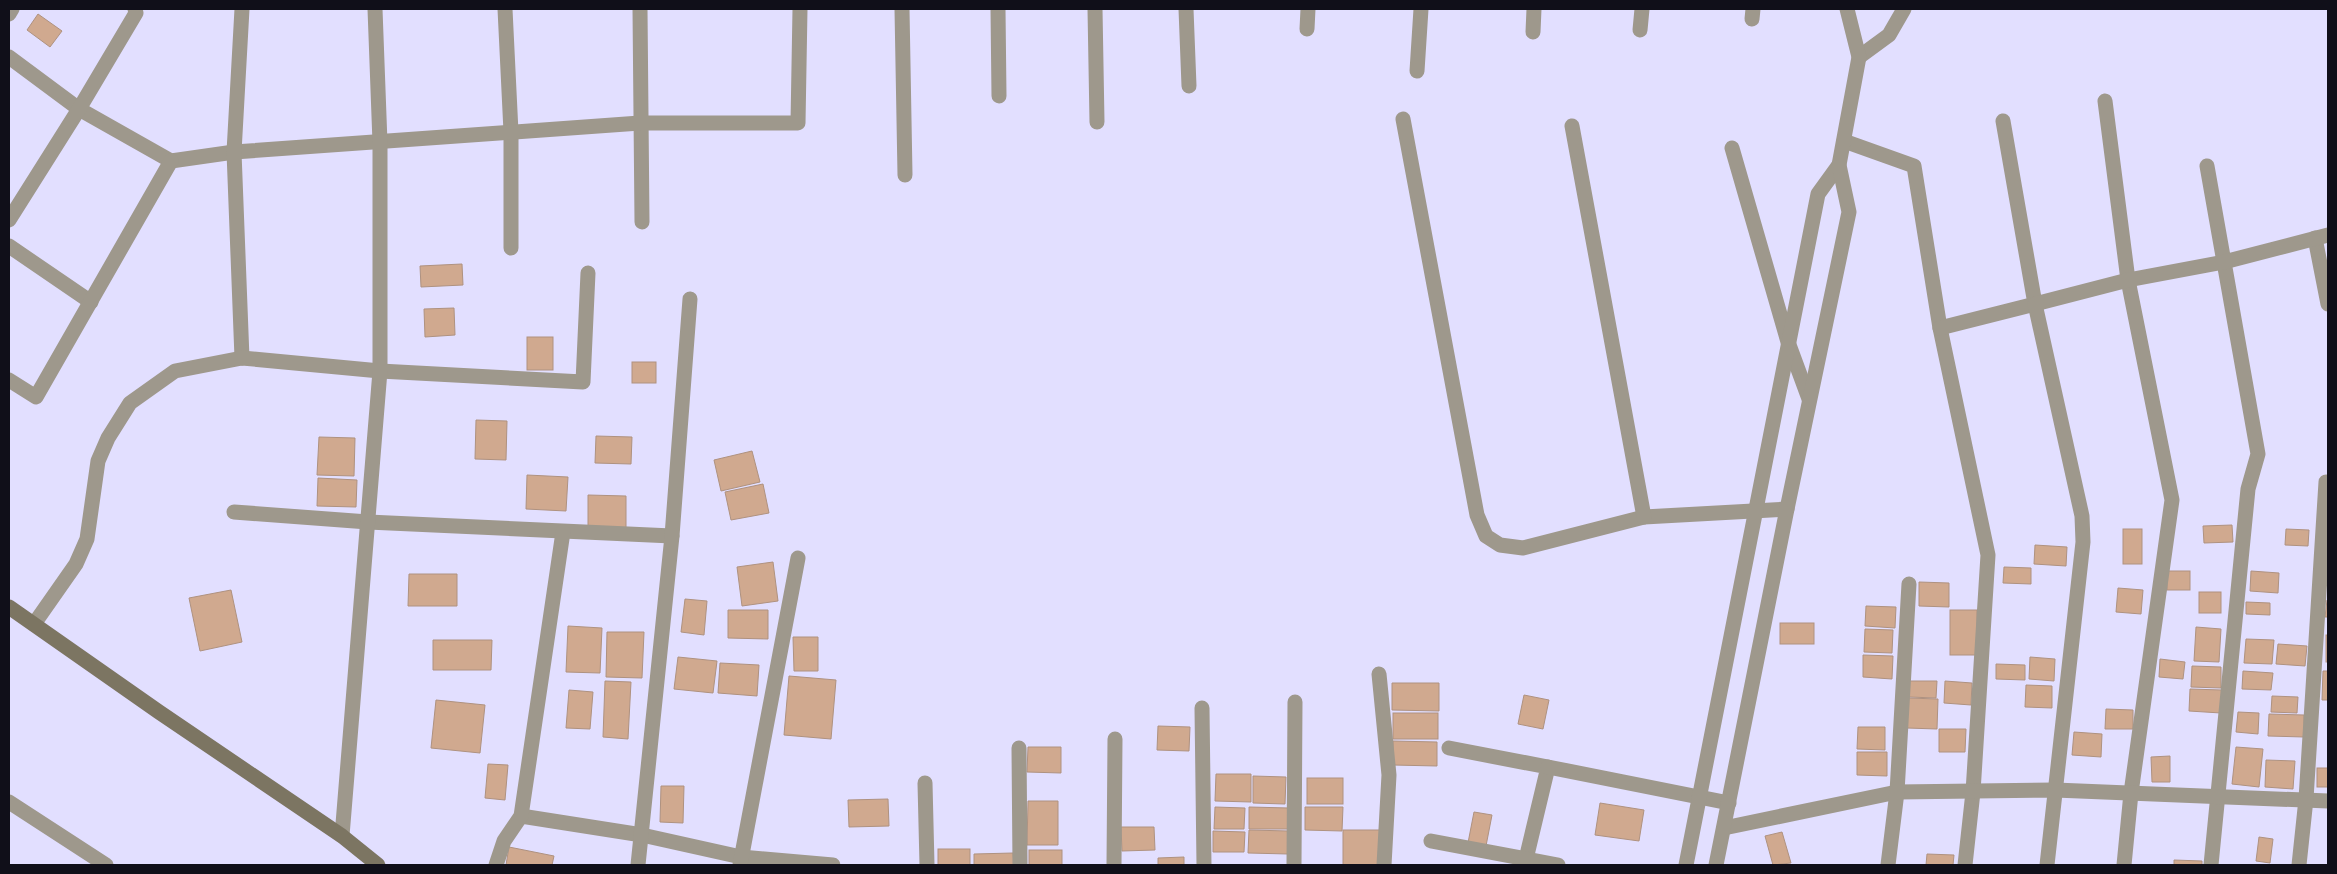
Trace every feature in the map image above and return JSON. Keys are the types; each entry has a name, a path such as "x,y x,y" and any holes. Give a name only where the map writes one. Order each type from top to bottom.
{"street":[{"path":"9,14 12,9"},
{"path":"9,220 136,13 135,9"},
{"path":"242,9 234,152 242,358"},
{"path":"342,836 380,371 380,143 375,9"},
{"path":"505,9 511,132 511,248"},
{"path":"640,9 642,222"},
{"path":"9,58 79,108 171,161 234,152 640,123 798,123 800,9"},
{"path":"902,9 905,175"},
{"path":"998,9 999,96"},
{"path":"1095,9 1097,122"},
{"path":"1186,9 1189,86"},
{"path":"1307,29 1308,9"},
{"path":"1417,71 1421,9"},
{"path":"1533,32 1534,9"},
{"path":"1640,30 1642,9"},
{"path":"1686,865 1818,194 1839,165 1844,142 1859,57 1847,9"},
{"path":"1859,57 1889,35 1904,9"},
{"path":"2105,101 2128,280 2172,500 2131,793 2124,865"},
{"path":"1404,119 1477,515 1486,536 1500,545 1523,548 1644,517 1786,509"},
{"path":"2002,121 2035,304 2082,516 2083,542 2047,865"},
{"path":"1572,126 1644,517"},
{"path":"1844,142 1914,166 1940,328 1988,555 1974,792 1965,865"},
{"path":"1732,148 1788,342 1809,399"},
{"path":"9,380 36,397 171,161"},
{"path":"1716,865 1786,509 1849,212 1839,165"},
{"path":"2207,166 2258,454 2248,489 2211,865"},
{"path":"1940,328 2128,280 2224,262 2321,237 2328,304"},
{"path":"9,246 91,302"},
{"path":"34,624 76,564 87,539 98,461 108,438 130,403 175,371 242,358 380,371 582,382 588,273"},
{"path":"638,865 672,536 690,299"},
{"path":"2298,865 2306,799 2326,482"},
{"path":"234,512 368,522 672,536"},
{"path":"496,865 504,841 521,816 563,532"},
{"path":"741,861 798,558"},
{"path":"1888,865 1897,792 1909,584"},
{"path":"9,607 342,836 371,863"},
{"path":"1379,674 1389,775 1384,865"},
{"path":"1294,865 1295,702"},
{"path":"1202,708 1204,865"},
{"path":"1114,865 1115,738"},
{"path":"1019,748 1020,865"},
{"path":"1449,748 1729,803"},
{"path":"1526,859 1548,767"},
{"path":"925,783 927,865"},
{"path":"1724,828 1897,792 2055,790 2328,801"},
{"path":"9,802 106,865"},
{"path":"521,816 642,835 741,861 833,865"},
{"path":"1431,841 1558,865"}],"building":[{"path":"38,14 62,31 50,47 27,30"},
{"path":"462,264 463,285 421,287 420,266"},
{"path":"454,308 455,335 425,337 424,309"},
{"path":"527,337 553,337 553,370 527,370"},
{"path":"632,362 656,362 656,383 632,383"},
{"path":"476,420 507,421 506,460 475,459"},
{"path":"596,436 632,437 631,464 595,463"},
{"path":"319,437 355,438 354,476 317,475"},
{"path":"752,451 760,482 721,491 714,460"},
{"path":"527,475 568,477 566,511 526,509"},
{"path":"318,478 357,480 356,507 317,506"},
{"path":"763,484 769,513 731,520 725,492"},
{"path":"588,495 626,496 626,529 588,528"},
{"path":"2232,525 2233,542 2204,543 2203,526"},
{"path":"2123,529 2142,529 2142,564 2123,564"},
{"path":"2286,529 2309,530 2308,546 2285,545"},
{"path":"2035,545 2067,547 2066,566 2034,564"},
{"path":"773,562 778,601 742,606 737,567"},
{"path":"2004,567 2031,568 2031,584 2003,583"},
{"path":"2167,571 2190,571 2190,590 2167,590"},
{"path":"2251,571 2279,573 2278,593 2250,591"},
{"path":"409,574 457,574 457,606 408,606"},
{"path":"1919,582 1949,583 1949,607 1919,606"},
{"path":"2118,588 2143,590 2141,614 2116,612"},
{"path":"231,590 242,642 200,651 189,598"},
{"path":"2199,592 2221,592 2221,613 2199,613"},
{"path":"685,599 707,601 704,635 681,632"},
{"path":"2327,600 2328,617 2325,617"},
{"path":"2246,602 2270,603 2270,615 2246,614"},
{"path":"1866,606 1896,607 1895,628 1865,626"},
{"path":"728,610 768,610 768,639 728,638"},
{"path":"1950,610 1977,610 1977,655 1950,655"},
{"path":"1780,623 1814,623 1814,644 1780,644"},
{"path":"568,626 602,628 600,673 566,672"},
{"path":"2196,627 2221,629 2219,662 2194,661"},
{"path":"1865,629 1893,630 1892,653 1864,652"},
{"path":"607,632 644,632 642,678 606,677"},
{"path":"2326,635 2328,635 2328,662 2326,662"},
{"path":"793,637 818,637 818,671 794,671"},
{"path":"2246,639 2274,640 2272,664 2244,663"},
{"path":"433,640 492,640 491,670 433,670"},
{"path":"2278,644 2307,646 2305,666 2276,664"},
{"path":"1863,655 1893,656 1892,679 1863,677"},
{"path":"678,657 717,661 713,693 674,689"},
{"path":"2030,657 2055,659 2054,681 2029,679"},
{"path":"2160,659 2185,662 2183,679 2159,677"},
{"path":"720,663 759,665 757,696 718,693"},
{"path":"1996,664 2025,665 2025,680 1996,679"},
{"path":"2192,666 2221,667 2221,688 2191,687"},
{"path":"2243,671 2273,673 2271,690 2242,689"},
{"path":"2323,671 2328,671 2328,700 2322,700"},
{"path":"789,676 836,680 831,739 784,735"},
{"path":"605,681 631,682 628,739 603,737"},
{"path":"1909,681 1937,681 1936,698 1909,697"},
{"path":"1945,681 1972,683 1971,705 1944,703"},
{"path":"1392,683 1439,683 1439,711 1392,710"},
{"path":"2026,685 2052,686 2052,708 2025,707"},
{"path":"2190,689 2222,690 2221,713 2189,711"},
{"path":"569,690 593,692 590,729 566,728"},
{"path":"1524,695 1549,700 1543,729 1518,724"},
{"path":"2272,696 2298,697 2297,713 2271,712"},
{"path":"1908,698 1938,699 1937,729 1907,728"},
{"path":"436,700 485,705 480,753 431,748"},
{"path":"2106,709 2133,710 2133,729 2105,729"},
{"path":"2238,712 2259,713 2258,734 2236,732"},
{"path":"1393,713 1438,713 1438,739 1393,739"},
{"path":"2269,714 2304,715 2304,737 2268,736"},
{"path":"1158,726 1190,727 1189,751 1157,750"},
{"path":"1858,727 1885,727 1885,750 1857,749"},
{"path":"1939,729 1966,729 1965,752 1939,752"},
{"path":"2074,732 2102,734 2101,757 2072,755"},
{"path":"1393,741 1437,742 1437,766 1393,765"},
{"path":"1028,747 1061,747 1061,773 1027,772"},
{"path":"2236,747 2263,749 2259,787 2232,784"},
{"path":"1857,752 1887,752 1887,776 1857,775"},
{"path":"2170,756 2170,782 2152,782 2151,757"},
{"path":"2266,760 2295,761 2293,789 2265,787"},
{"path":"488,764 508,765 505,800 485,798"},
{"path":"2317,768 2328,768 2328,787 2317,787"},
{"path":"1216,774 1251,774 1251,802 1215,801"},
{"path":"1253,776 1286,777 1285,804 1253,803"},
{"path":"1307,778 1343,778 1343,804 1307,804"},
{"path":"661,786 684,786 683,823 660,822"},
{"path":"888,799 889,826 849,827 848,800"},
{"path":"1028,801 1058,801 1058,845 1027,845"},
{"path":"1600,803 1644,810 1639,841 1595,835"},
{"path":"1215,807 1245,808 1244,829 1214,829"},
{"path":"1249,807 1289,808 1289,829 1249,829"},
{"path":"1305,807 1343,807 1342,831 1305,830"},
{"path":"1474,812 1492,815 1485,851 1467,848"},
{"path":"1121,827 1154,827 1155,850 1122,851"},
{"path":"1249,830 1289,831 1288,854 1248,853"},
{"path":"1343,830 1380,830 1380,865 1343,865"},
{"path":"1213,831 1245,832 1244,852 1213,852"},
{"path":"1782,832 1791,863 1773,865 1765,836"},
{"path":"2259,837 2273,839 2270,863 2256,861"},
{"path":"509,847 554,856 552,865 506,865"},
{"path":"938,849 970,849 970,865 938,865"},
{"path":"1029,850 1062,850 1062,865 1029,865"},
{"path":"1013,853 1014,865 974,865 974,854"},
{"path":"1927,854 1954,855 1953,865 1926,865"},
{"path":"1184,857 1184,865 1158,865 1158,858"},
{"path":"2174,860 2202,861 2202,865 2174,865"}]}
